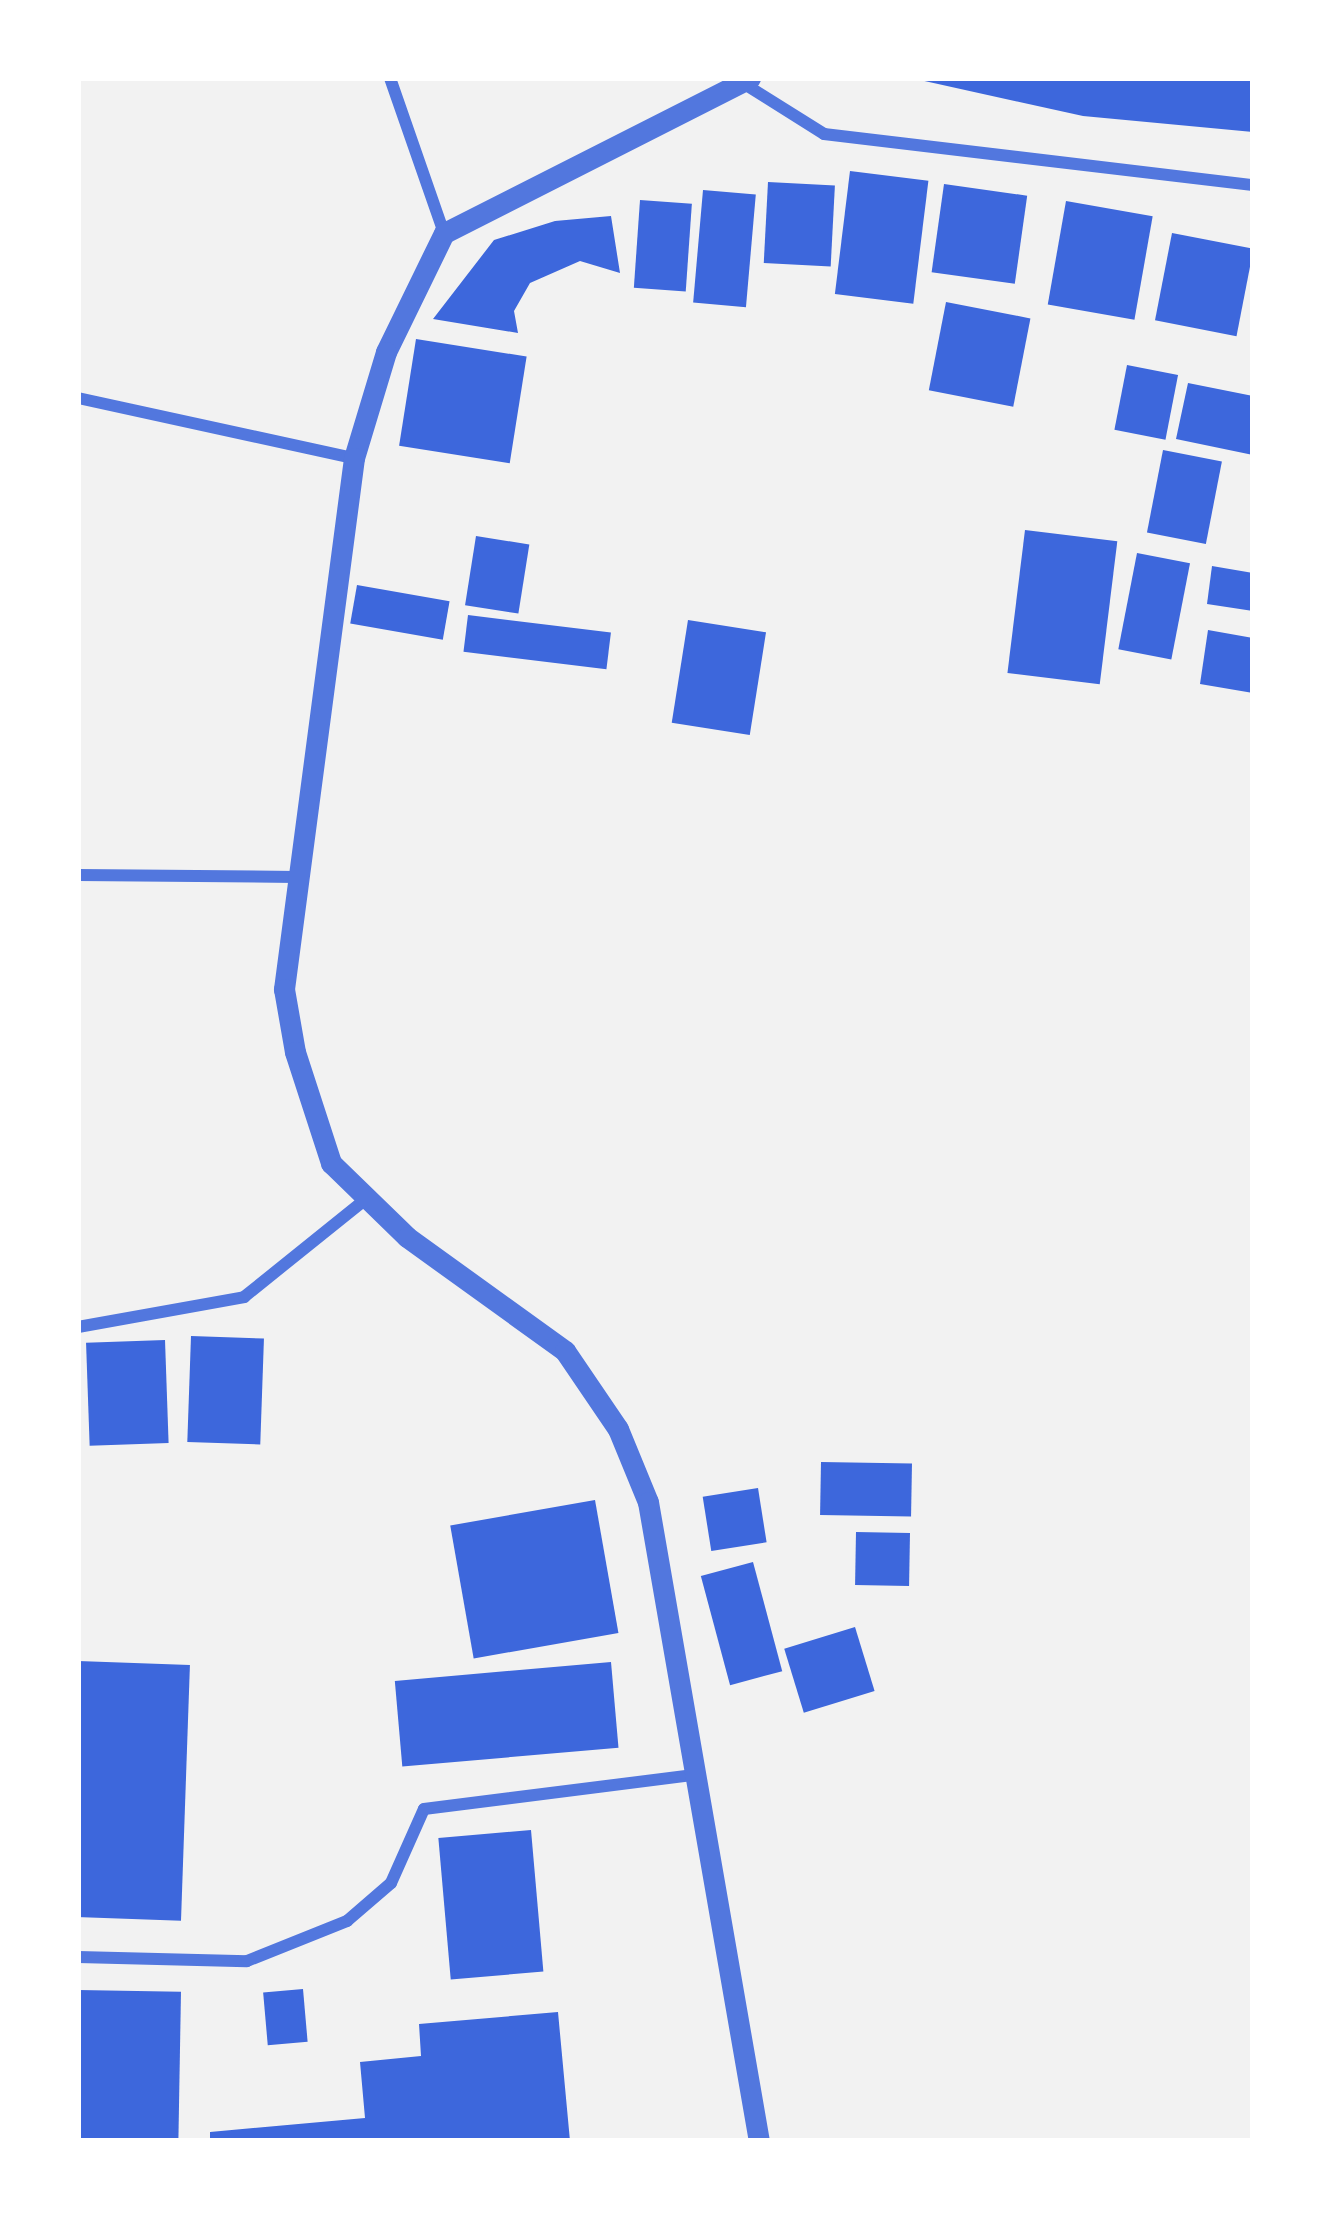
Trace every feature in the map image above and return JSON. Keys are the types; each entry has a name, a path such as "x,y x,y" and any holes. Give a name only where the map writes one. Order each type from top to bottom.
{"street":[{"path":"390,78 445,233"},
{"path":"759,2141 648,1502 618,1429 565,1351 367,1198 331,1163 295,1052 284,989 354,458 386,352 445,233 748,81 824,134 1253,185"},
{"path":"78,398 354,458"},
{"path":"78,874 296,878"},
{"path":"78,1327 244,1297 367,1198"},
{"path":"78,1957 247,1961 347,1921 391,1883 424,1809 694,1775"}],"building":[{"path":"911,78 1253,78 1253,132 1083,116"},
{"path":"850,171 928,181 913,304 835,294"},
{"path":"768,182 835,186 831,266 764,263"},
{"path":"944,184 1027,196 1015,284 932,272"},
{"path":"703,190 756,195 746,307 693,303"},
{"path":"640,200 692,204 686,291 634,288"},
{"path":"1066,201 1153,216 1134,320 1048,304"},
{"path":"611,216 620,273 580,261 530,283 514,311 518,333 433,319 494,240 555,221"},
{"path":"1172,233 1253,249 1236,336 1155,320"},
{"path":"946,302 1030,318 1013,407 929,390"},
{"path":"416,339 527,357 510,463 399,446"},
{"path":"1127,365 1178,375 1165,440 1114,430"},
{"path":"1188,383 1253,396 1253,455 1176,439"},
{"path":"1163,450 1222,461 1206,544 1147,532"},
{"path":"1025,530 1117,541 1100,684 1007,673"},
{"path":"476,536 529,544 518,614 465,605"},
{"path":"1137,553 1190,563 1171,660 1118,649"},
{"path":"1212,566 1253,573 1253,611 1207,604"},
{"path":"357,585 450,601 443,640 350,623"},
{"path":"468,615 611,633 606,669 463,652"},
{"path":"688,620 766,632 750,735 672,723"},
{"path":"1208,630 1253,638 1253,693 1200,684"},
{"path":"191,1336 264,1339 260,1444 187,1442"},
{"path":"165,1340 169,1443 90,1446 86,1343"},
{"path":"821,1462 912,1464 911,1517 820,1515"},
{"path":"758,1488 767,1542 711,1551 703,1497"},
{"path":"595,1500 618,1633 474,1658 450,1526"},
{"path":"856,1532 910,1533 909,1586 855,1585"},
{"path":"753,1562 782,1671 730,1685 701,1576"},
{"path":"855,1627 875,1691 804,1713 784,1649"},
{"path":"78,1661 190,1665 181,1921 78,1917"},
{"path":"611,1662 618,1748 402,1767 395,1681"},
{"path":"531,1830 543,1971 451,1980 438,1838"},
{"path":"303,1989 308,2042 268,2045 263,1992"},
{"path":"78,1990 181,1992 178,2141 78,2141"},
{"path":"558,2012 570,2141 210,2141 210,2132 365,2118 360,2062 421,2056 419,2024"}]}
